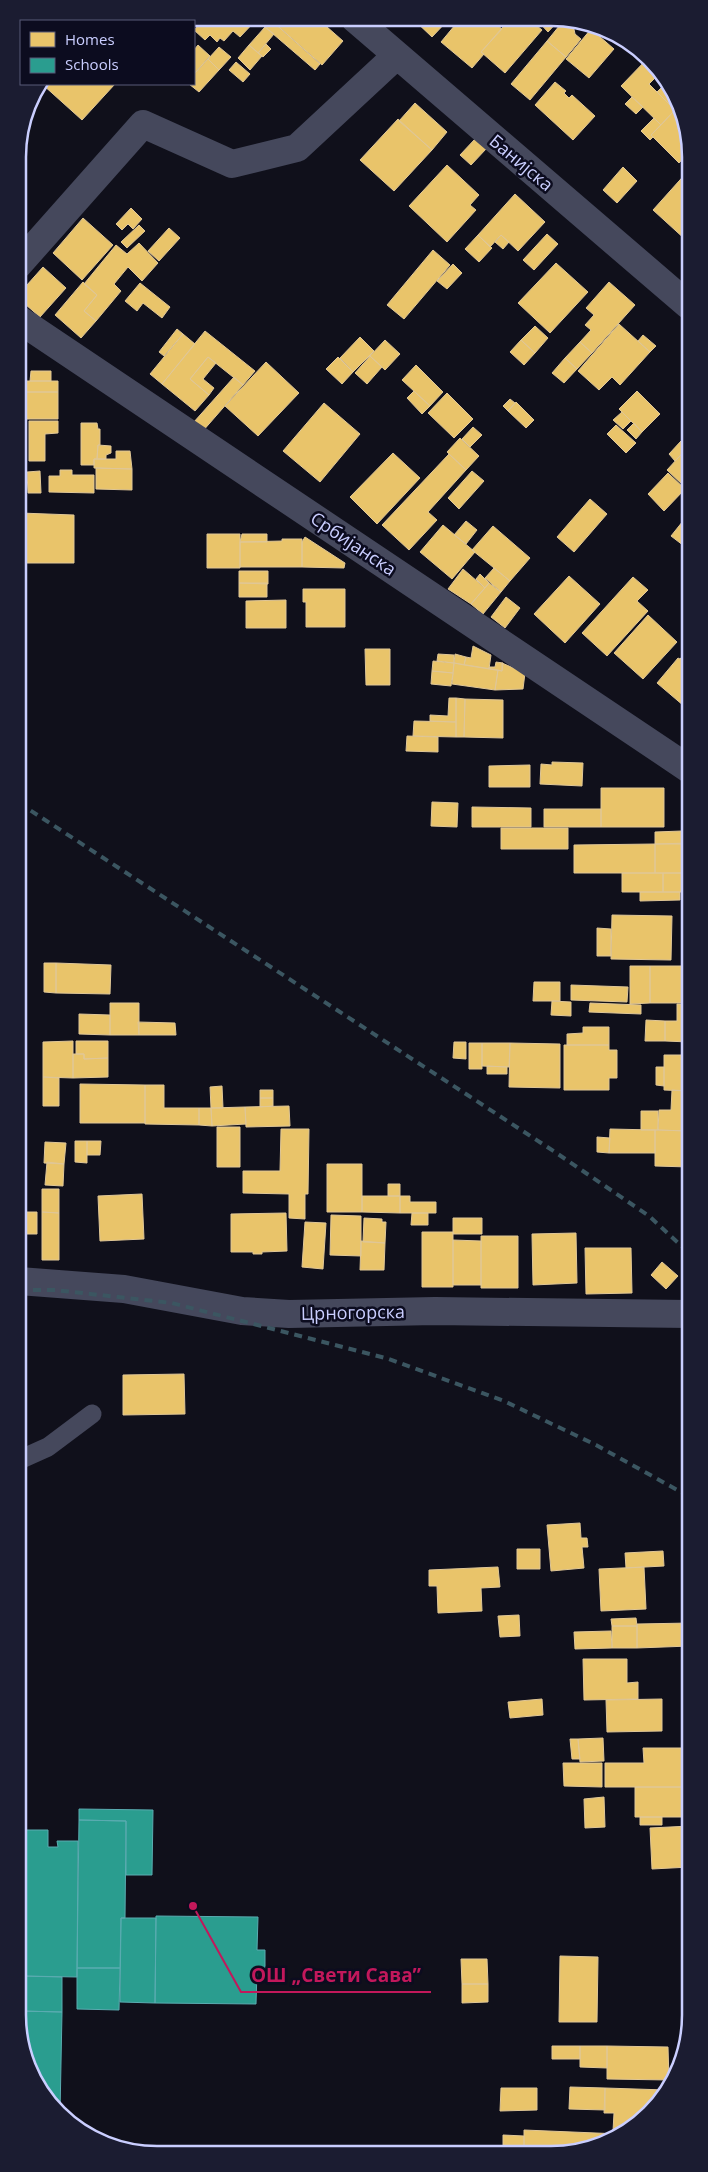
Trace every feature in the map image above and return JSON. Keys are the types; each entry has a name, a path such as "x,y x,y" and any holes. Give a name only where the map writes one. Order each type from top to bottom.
{"street":[{"name":"Банијска","path":"363,26 682,300"},
{"path":"27,255 143,124 232,164 297,148 396,56"},
{"name":"Србијанска","path":"27,325 682,764"},
{"name":"Црногорска","path":"26,1282 124,1289 242,1311 270,1313 435,1311 681,1314"}],"lane":[{"path":"26,1457 48,1447 92,1414"}],"building: Homes":[{"path":"421,26 442,26 432,37"},
{"path":"454,26 498,26 502,29 481,52 484,54 472,68 441,42"},
{"path":"504,26 537,26 542,30 505,73 481,52"},
{"path":"543,26 553,26 548,32"},
{"path":"197,27 250,27 240,37 233,31 224,41 220,38 217,42 210,35 205,40 195,29"},
{"path":"265,27 278,27 320,64 315,70"},
{"path":"265,27 274,34 258,53 249,45"},
{"path":"279,27 327,27 343,41 322,65"},
{"path":"558,27 574,29 575,34 581,39 566,57 547,41"},
{"path":"589,32 598,35 614,49 589,78 566,59"},
{"path":"547,41 566,57 530,100 511,84"},
{"path":"266,44 271,49 263,57 258,53"},
{"path":"198,45 210,56 195,73 195,49"},
{"path":"249,45 262,56 250,70 238,58"},
{"path":"219,47 231,57 219,70 208,59"},
{"path":"208,59 219,70 199,92 190,85 195,85 195,73"},
{"path":"236,62 250,74 243,82 229,70"},
{"path":"642,64 655,78 649,84 671,106 674,112 661,125 621,86"},
{"path":"555,82 566,91 564,93 569,98 572,95 595,116 573,140 535,105"},
{"path":"48,85 114,85 82,120 46,88"},
{"path":"661,88 671,106 657,92"},
{"path":"632,97 643,107 636,114 625,104"},
{"path":"415,103 447,132 432,150 399,121"},
{"path":"673,112 681,140 682,160 679,163 651,135"},
{"path":"654,118 661,125 651,135 653,137 650,140 641,131"},
{"path":"398,119 432,150 394,191 360,160"},
{"path":"475,139 486,149 471,165 460,155"},
{"path":"447,165 479,195 470,205 476,210 447,242 409,206"},
{"path":"623,167 637,181 617,203 603,190"},
{"path":"682,178 682,236 653,210"},
{"path":"515,194 545,222 518,251 501,235 490,247 478,235"},
{"path":"131,208 142,219 133,229 128,224 122,230 116,224"},
{"path":"83,218 113,245 82,280 53,253"},
{"path":"139,225 145,231 127,248 121,242"},
{"path":"169,228 180,238 159,261 148,251"},
{"path":"547,234 558,244 534,270 523,260"},
{"path":"478,235 492,248 479,262 465,249"},
{"path":"501,235 509,242 503,249 495,242"},
{"path":"139,243 158,263 142,281 128,267 114,284 121,291 96,321 84,311 97,295 84,284 116,245 127,254"},
{"path":"433,250 450,265 404,319 387,305"},
{"path":"556,263 588,292 550,333 518,303"},
{"path":"453,264 462,273 447,289 437,281"},
{"path":"43,267 66,288 40,317 27,306 27,285"},
{"path":"83,282 97,295 84,311 96,321 81,338 55,315"},
{"path":"609,282 635,305 592,353 580,342 591,330 585,325 594,315 586,308"},
{"path":"140,283 170,307 162,318 143,303 137,311 125,301"},
{"path":"619,324 650,352 620,385 612,377 599,390 578,371"},
{"path":"535,326 548,338 535,353 521,340"},
{"path":"177,329 183,334 164,356 159,352"},
{"path":"205,331 255,371 243,385 208,357 190,379 209,395 195,411 162,384"},
{"path":"183,334 195,344 162,384 150,374"},
{"path":"643,335 656,346 650,352 638,341"},
{"path":"360,337 374,351 353,372 340,358"},
{"path":"385,340 400,354 385,370 370,356"},
{"path":"521,340 535,353 524,365 510,352"},
{"path":"580,342 592,353 577,369 565,358"},
{"path":"370,356 382,367 367,384 355,373"},
{"path":"208,357 216,363 203,379 214,388 209,395 190,379"},
{"path":"338,357 353,372 342,384 326,369"},
{"path":"565,358 577,369 564,383 552,373"},
{"path":"266,362 299,393 258,436 225,406"},
{"path":"416,365 443,392 430,406 402,380"},
{"path":"31,371 51,371 51,381 30,381"},
{"path":"234,377 243,385 202,432 193,423"},
{"path":"27,381 58,381 58,392 27,392"},
{"path":"414,391 430,406 422,414 407,398"},
{"path":"637,391 660,414 642,432 619,409"},
{"path":"27,392 58,392 58,419 27,419"},
{"path":"447,393 473,419 454,438 428,413"},
{"path":"510,399 515,403 508,411 503,406"},
{"path":"516,402 534,420 526,428 508,411"},
{"path":"324,403 360,434 320,482 283,451"},
{"path":"622,412 631,421 623,429 613,420"},
{"path":"29,421 58,421 58,433 45,434 45,461 29,461"},
{"path":"81,423 97,423 98,429 100,429 100,445 98,445 97,459 94,459 94,465 81,465"},
{"path":"634,423 642,432 636,439 627,430"},
{"path":"616,425 636,443 626,453 607,434"},
{"path":"473,427 482,435 470,447 462,439"},
{"path":"460,438 479,456 466,470 447,452"},
{"path":"682,442 682,454 675,461 669,454"},
{"path":"98,445 111,446 111,453 106,455 106,459 97,459"},
{"path":"116,451 130,451 132,469 94,468 94,459 116,459"},
{"path":"393,453 420,478 377,524 350,497"},
{"path":"449,454 466,470 428,512 437,520 409,550 382,525"},
{"path":"682,454 682,484 667,470"},
{"path":"96,468 132,469 132,490 96,489"},
{"path":"60,470 72,470 72,475 94,475 94,493 49,492 49,476 60,476"},
{"path":"40,471 41,493 28,493 27,472"},
{"path":"472,471 484,481 459,509 448,498"},
{"path":"668,473 682,486 682,492 664,511 648,494"},
{"path":"590,499 607,514 574,552 557,537"},
{"path":"27,513 74,515 74,563 27,563"},
{"path":"466,521 477,530 466,544 454,535"},
{"path":"682,522 682,544 671,536"},
{"path":"443,525 475,552 452,579 420,552"},
{"path":"493,526 530,558 510,581 472,550"},
{"path":"207,534 240,534 240,568 207,568"},
{"path":"242,534 267,534 267,542 240,542"},
{"path":"305,537 345,563 344,568 302,567 302,542"},
{"path":"282,539 302,539 302,567 240,567 240,542 282,541"},
{"path":"494,568 510,581 501,592 485,578"},
{"path":"463,569 485,588 471,604 448,589"},
{"path":"239,571 268,571 268,584 239,583"},
{"path":"480,574 489,583 485,588 476,579"},
{"path":"569,576 600,604 565,643 534,614"},
{"path":"633,577 648,590 637,601 648,611 607,656 582,633"},
{"path":"239,583 267,583 267,597 239,597"},
{"path":"489,583 501,592 483,614 471,604"},
{"path":"303,589 345,589 345,627 306,627 306,602 303,602"},
{"path":"506,597 520,608 505,628 491,617"},
{"path":"286,600 286,628 246,628 246,601"},
{"path":"648,615 677,642 643,679 614,653"},
{"path":"473,646 491,655 489,669 464,665 466,657 471,658"},
{"path":"365,649 390,649 390,685 366,685"},
{"path":"438,654 454,655 454,663 437,661"},
{"path":"455,654 466,657 464,665 454,663"},
{"path":"682,657 682,704 657,683 678,658"},
{"path":"433,661 454,663 453,673 432,671"},
{"path":"496,662 503,663 502,671 489,669 489,667 495,667"},
{"path":"454,663 498,670 495,690 452,684"},
{"path":"502,663 525,673 523,689 495,690 498,670 502,671"},
{"path":"432,671 453,673 451,686 431,684"},
{"path":"449,698 456,698 456,722 430,721 430,715 448,716"},
{"path":"456,698 465,699 464,737 456,737"},
{"path":"465,699 503,700 503,738 464,737"},
{"path":"414,721 456,722 456,737 413,736"},
{"path":"407,736 438,737 438,752 406,751"},
{"path":"552,762 583,763 582,786 540,784 541,764 552,765"},
{"path":"530,765 530,787 489,787 489,766"},
{"path":"601,788 664,788 664,827 601,827"},
{"path":"432,802 458,803 457,827 431,826"},
{"path":"472,807 531,808 531,827 472,827"},
{"path":"544,809 601,809 601,827 544,827"},
{"path":"501,828 568,828 568,849 501,849"},
{"path":"682,831 682,844 655,844 655,832"},
{"path":"682,843 682,873 655,873 655,844"},
{"path":"655,844 655,873 574,873 574,845"},
{"path":"622,873 663,873 663,892 622,892"},
{"path":"663,873 682,873 682,892 663,892"},
{"path":"640,892 680,892 680,900 640,901"},
{"path":"612,915 672,916 671,960 611,959"},
{"path":"597,928 611,929 611,956 597,956"},
{"path":"44,963 56,963 56,993 44,992"},
{"path":"56,963 111,965 110,994 56,993"},
{"path":"630,966 650,966 650,1003 630,1004"},
{"path":"650,966 682,966 682,1003 650,1003"},
{"path":"534,982 560,982 560,1001 533,1001"},
{"path":"571,985 628,987 627,1002 571,1000"},
{"path":"552,1001 571,1002 571,1016 551,1015"},
{"path":"110,1003 139,1003 139,1035 110,1035"},
{"path":"590,1003 641,1005 641,1014 589,1012"},
{"path":"677,1004 682,1004 682,1042 665,1041 665,1021 677,1021"},
{"path":"79,1014 110,1015 110,1035 79,1034"},
{"path":"646,1020 665,1021 665,1041 645,1041"},
{"path":"138,1022 175,1023 176,1035 139,1035"},
{"path":"583,1027 609,1027 609,1045 567,1045 567,1034 583,1033"},
{"path":"73,1041 73,1078 43,1077 43,1042"},
{"path":"76,1041 108,1041 108,1058 84,1059 84,1054 76,1054"},
{"path":"454,1042 466,1042 466,1059 453,1058"},
{"path":"469,1043 482,1043 482,1069 469,1069"},
{"path":"482,1043 510,1043 509,1067 482,1066"},
{"path":"510,1043 560,1044 560,1088 509,1087"},
{"path":"564,1045 609,1045 609,1050 617,1050 617,1078 609,1078 609,1090 564,1090"},
{"path":"73,1054 84,1054 84,1059 108,1058 108,1077 73,1078"},
{"path":"664,1055 682,1055 681,1091 664,1090"},
{"path":"487,1066 507,1067 507,1074 487,1074"},
{"path":"656,1067 664,1067 664,1086 656,1085"},
{"path":"43,1077 59,1078 59,1106 43,1106"},
{"path":"80,1084 145,1085 145,1123 80,1123"},
{"path":"145,1085 164,1085 164,1108 199,1108 199,1125 145,1124"},
{"path":"222,1086 223,1108 211,1108 210,1087"},
{"path":"260,1090 273,1090 273,1098 260,1098"},
{"path":"672,1090 681,1091 681,1131 658,1130 659,1110 671,1110"},
{"path":"260,1098 273,1098 273,1106 260,1107"},
{"path":"289,1106 290,1126 246,1127 245,1107"},
{"path":"245,1107 246,1124 212,1126 211,1108"},
{"path":"199,1108 211,1108 212,1126 199,1125"},
{"path":"641,1111 658,1111 658,1130 641,1130"},
{"path":"217,1127 240,1127 240,1167 217,1167"},
{"path":"281,1129 309,1129 308,1194 305,1194 305,1219 289,1218 289,1194 243,1193 243,1171 280,1171"},
{"path":"610,1129 655,1130 655,1153 609,1153"},
{"path":"655,1130 681,1131 681,1167 655,1166"},
{"path":"597,1137 610,1138 609,1153 597,1152"},
{"path":"75,1141 87,1141 87,1163 75,1162"},
{"path":"87,1141 101,1141 100,1155 87,1155"},
{"path":"45,1142 66,1143 64,1164 44,1163"},
{"path":"47,1162 64,1164 63,1186 45,1185"},
{"path":"327,1164 362,1164 362,1212 327,1212"},
{"path":"388,1184 400,1184 400,1196 388,1196"},
{"path":"42,1189 59,1189 59,1213 42,1212"},
{"path":"142,1194 144,1239 100,1241 98,1196"},
{"path":"362,1196 400,1196 400,1213 362,1212"},
{"path":"400,1196 410,1196 410,1202 436,1202 436,1213 400,1213"},
{"path":"26,1212 37,1212 37,1234 26,1234"},
{"path":"42,1212 59,1213 59,1260 42,1260"},
{"path":"286,1213 287,1251 262,1252 262,1254 231,1252 231,1214"},
{"path":"412,1213 428,1213 428,1225 411,1225"},
{"path":"331,1215 361,1216 361,1256 330,1255"},
{"path":"364,1218 382,1219 382,1222 386,1222 385,1243 363,1242"},
{"path":"453,1218 482,1218 482,1234 453,1234"},
{"path":"305,1222 326,1223 323,1269 302,1267"},
{"path":"422,1232 453,1232 453,1287 422,1287"},
{"path":"576,1233 577,1283 533,1285 532,1234"},
{"path":"481,1236 518,1236 518,1288 481,1288"},
{"path":"453,1240 481,1241 481,1285 453,1285"},
{"path":"361,1241 385,1243 384,1270 360,1270"},
{"path":"585,1248 631,1248 632,1293 586,1294"},
{"path":"662,1262 678,1276 666,1289 651,1275"},
{"path":"184,1374 185,1414 123,1415 123,1375"},
{"path":"580,1523 581,1538 587,1538 588,1547 582,1547 584,1568 551,1571 547,1525"},
{"path":"517,1549 540,1549 540,1569 517,1569"},
{"path":"663,1551 664,1566 626,1568 625,1553"},
{"path":"498,1567 500,1587 481,1588 482,1611 438,1613 437,1586 429,1586 429,1570"},
{"path":"644,1567 646,1609 601,1611 599,1569"},
{"path":"519,1615 520,1636 500,1637 498,1616"},
{"path":"636,1618 637,1626 612,1626 611,1619"},
{"path":"681,1623 681,1646 637,1648 637,1624"},
{"path":"612,1626 637,1626 637,1648 612,1648"},
{"path":"611,1631 612,1648 575,1649 574,1632"},
{"path":"583,1659 627,1659 627,1683 638,1682 638,1699 584,1700"},
{"path":"542,1699 543,1715 510,1718 508,1702"},
{"path":"662,1699 662,1731 607,1732 606,1700"},
{"path":"603,1738 604,1761 580,1762 578,1739"},
{"path":"570,1739 578,1739 580,1759 572,1759"},
{"path":"643,1748 681,1748 681,1787 605,1787 605,1763 644,1763"},
{"path":"563,1763 602,1763 602,1787 564,1786"},
{"path":"635,1787 681,1787 681,1817 635,1817"},
{"path":"604,1797 605,1827 585,1828 584,1799"},
{"path":"640,1817 662,1817 662,1825 640,1825"},
{"path":"681,1826 681,1867 652,1869 650,1828"},
{"path":"560,1956 598,1957 597,2022 559,2022"},
{"path":"461,1959 487,1959 488,1984 462,1984"},
{"path":"462,1984 488,1984 488,2002 462,2003"},
{"path":"552,2046 580,2046 580,2059 552,2059"},
{"path":"580,2046 607,2046 607,2068 580,2067"},
{"path":"607,2046 668,2047 669,2072 664,2080 607,2079"},
{"path":"570,2087 605,2088 605,2110 569,2109"},
{"path":"501,2088 537,2088 537,2110 500,2111"},
{"path":"605,2088 658,2090 637,2113 613,2130 614,2113 604,2113"},
{"path":"524,2130 606,2133 593,2139 568,2145 524,2146"},
{"path":"503,2135 524,2136 524,2146 503,2146"}],"building: Schools":[{"path":"79,1809 153,1810 152,1875 126,1875 126,1821 79,1820"},
{"path":"79,1820 126,1821 125,1918 121,1918 120,1968 77,1968"},
{"path":"26,1830 48,1830 48,1847 58,1847 57,1841 78,1841 77,1977 26,1976"},
{"path":"156,1916 258,1917 257,1950 265,1950 265,1971 257,1971 256,2004 155,2003"},
{"path":"121,1918 156,1918 155,2003 120,2002"},
{"path":"77,1968 120,1968 119,2010 77,2009"},
{"path":"26,1976 62,1977 62,2012 26,2011"},
{"path":"26,2011 62,2012 60,2102 48,2087 33,2057"}],"railway":[{"path":"27,808 555,1152 649,1216 681,1246"},
{"path":"26,1290 55,1290 172,1303 389,1359 504,1401 596,1445 681,1492"}],"place":[{"name":"ОШ „Свети Сава”","path":"193,1906"}]}
